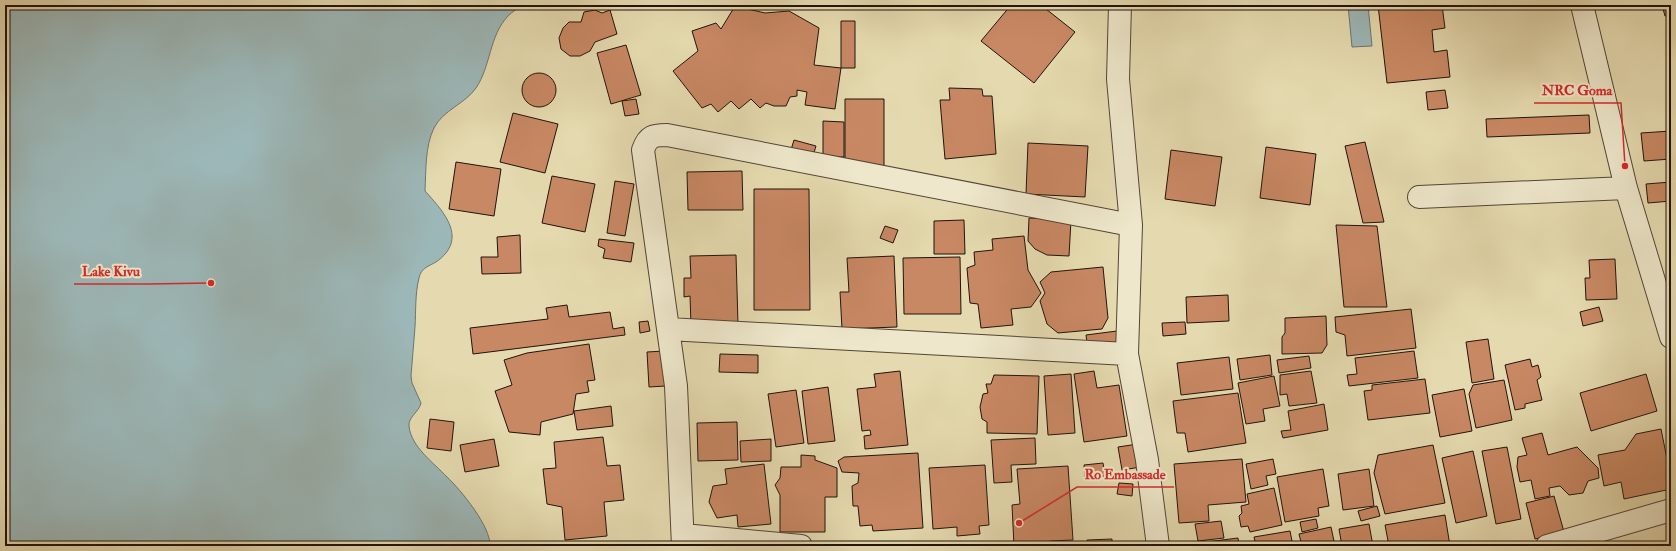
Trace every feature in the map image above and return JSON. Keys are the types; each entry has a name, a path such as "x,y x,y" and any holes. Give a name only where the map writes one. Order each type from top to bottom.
{"street":[{"path":"1120,5 1118,79 1131,225 1127,354 1147,460 1158,546"},
{"path":"1582,5 1626,188 1671,337"},
{"path":"801,546 683,541 676,386 643,150 646,141 654,135 667,135 1131,225"},
{"path":"1419,197 1626,188"},
{"path":"668,329 1127,354"},
{"path":"1547,546 1671,510"}],"water":[{"path":"5,5 523,5 515,10 502,24 493,42 485,70 476,88 471,94 443,116 434,128 431,135 426,159 425,191 446,217 452,235 451,244 446,253 436,262 423,270 419,278 416,296 411,376 412,383 421,403 409,423 414,441 418,448 453,483 474,509 486,529 490,546 5,546"},
{"path":"1348,5 1368,5 1372,46 1352,47"}],"building":[{"path":"1011,5 1041,5 1075,32 1034,83 981,41"},
{"path":"1378,5 1442,5 1445,28 1432,30 1434,52 1447,50 1450,77 1387,83"},
{"path":"1662,5 1671,5 1671,15 1665,16"},
{"path":"735,6 765,13 789,11 819,28 814,65 841,68 835,109 805,105 807,92 797,90 797,96 790,97 786,106 774,106 766,103 760,108 751,99 739,109 731,101 718,112 711,104 702,108 673,71 698,51 692,31 716,23 721,29"},
{"path":"595,10 602,13 610,10 617,34 595,42 590,51 580,56 570,56 561,49 559,38 563,28 569,22 581,22 584,12"},
{"path":"841,21 855,21 855,68 841,68"},
{"path":"626,45 641,95 611,104 597,53"},
{"path":"542,73 551,78 555,83 555,97 551,102 546,106 536,107 532,106 523,97 522,87 523,83 532,74"},
{"path":"949,88 982,89 983,96 992,96 996,154 945,159 940,100 950,100"},
{"path":"1445,90 1448,108 1428,110 1426,92"},
{"path":"636,99 639,114 625,116 622,101"},
{"path":"845,99 884,99 884,166 845,166"},
{"path":"513,113 558,124 545,173 500,162"},
{"path":"1589,115 1590,133 1487,137 1486,119"},
{"path":"823,121 844,122 844,157 823,157"},
{"path":"1671,131 1671,159 1644,161 1641,133"},
{"path":"794,140 816,146 812,159 790,153"},
{"path":"1365,142 1384,222 1363,223 1345,146"},
{"path":"1028,143 1088,146 1085,197 1026,194"},
{"path":"1266,147 1316,154 1310,205 1260,198"},
{"path":"1171,150 1222,157 1215,206 1165,199"},
{"path":"456,162 501,169 494,216 449,209"},
{"path":"742,171 743,210 688,210 687,172"},
{"path":"552,176 595,184 585,232 542,223"},
{"path":"615,181 634,184 625,236 607,233"},
{"path":"1671,182 1671,201 1648,203 1646,184"},
{"path":"754,189 809,189 810,310 754,310"},
{"path":"1029,218 1071,220 1069,256 1047,255 1035,249 1028,241"},
{"path":"964,220 965,254 934,254 934,221"},
{"path":"1336,225 1377,226 1387,307 1344,307"},
{"path":"885,226 898,230 893,243 880,238"},
{"path":"520,235 521,273 482,274 481,257 498,257 497,237"},
{"path":"1024,236 1028,270 1041,293 1031,307 1011,309 1013,325 981,328 978,304 970,303 967,268 975,265 974,252 993,250 992,239"},
{"path":"599,239 634,243 631,262 603,258 605,249 598,246"},
{"path":"736,255 738,324 691,325 690,296 684,297 684,278 691,278 690,256"},
{"path":"894,256 897,327 842,329 840,292 849,292 847,258"},
{"path":"960,257 961,314 904,314 903,258"},
{"path":"1615,259 1617,299 1586,300 1585,278 1590,278 1589,260"},
{"path":"1103,267 1108,318 1102,329 1058,333 1047,324 1040,301 1045,293 1040,282 1051,272"},
{"path":"1228,295 1229,321 1187,323 1186,297"},
{"path":"567,305 569,317 610,312 613,329 624,327 625,335 473,354 470,328 548,319 546,308"},
{"path":"1599,307 1603,321 1583,326 1580,312"},
{"path":"1411,309 1416,348 1347,356 1345,335 1336,332 1335,317"},
{"path":"1326,316 1327,345 1322,353 1282,354 1282,337 1285,333 1285,318"},
{"path":"648,321 650,331 640,333 639,322"},
{"path":"1185,322 1186,334 1163,336 1162,323"},
{"path":"1117,331 1118,346 1088,350 1086,335"},
{"path":"1488,339 1494,379 1472,383 1466,342"},
{"path":"589,344 595,380 587,381 589,392 576,394 573,414 541,422 540,435 509,432 495,391 512,385 504,360 527,353"},
{"path":"664,351 666,386 649,387 647,352"},
{"path":"1414,351 1418,378 1349,386 1347,375 1357,374 1355,358"},
{"path":"720,354 758,355 758,373 719,372"},
{"path":"1270,355 1272,375 1240,380 1237,359"},
{"path":"1309,356 1311,368 1279,373 1277,360"},
{"path":"1229,357 1233,389 1181,395 1177,363"},
{"path":"1530,359 1532,367 1538,365 1541,377 1537,380 1542,400 1525,404 1525,408 1515,410 1505,365"},
{"path":"900,371 908,445 865,449 864,436 871,435 870,430 862,431 857,389 876,387 874,374"},
{"path":"1094,371 1097,388 1119,385 1127,436 1084,442 1074,374"},
{"path":"1311,371 1317,403 1289,406 1287,394 1280,395 1280,375"},
{"path":"1071,374 1075,433 1048,435 1044,376"},
{"path":"1646,374 1657,411 1591,431 1580,393"},
{"path":"994,375 1039,376 1037,434 987,433 987,422 982,419 980,407 983,394 988,393 986,384 991,384"},
{"path":"1274,376 1280,406 1263,409 1265,421 1246,424 1238,383"},
{"path":"1425,379 1430,413 1368,420 1364,391 1372,390 1372,385"},
{"path":"1504,380 1512,420 1476,428 1469,394 1473,385"},
{"path":"828,387 835,441 808,444 802,391"},
{"path":"1464,389 1472,431 1440,437 1432,395"},
{"path":"796,390 804,443 776,447 768,394"},
{"path":"1238,393 1246,443 1188,452 1185,433 1177,433 1173,401"},
{"path":"1324,404 1328,430 1283,438 1281,431 1291,430 1288,411"},
{"path":"611,406 613,426 577,430 574,411"},
{"path":"430,419 454,422 451,451 427,448"},
{"path":"737,422 738,460 698,461 697,423"},
{"path":"1661,429 1671,479 1671,489 1624,499 1621,482 1604,486 1598,455 1625,450 1636,434"},
{"path":"1542,433 1548,455 1577,447 1598,468 1599,478 1588,481 1583,493 1569,495 1560,486 1549,488 1550,496 1535,499 1531,480 1520,482 1517,467 1518,457 1527,455 1522,438"},
{"path":"603,437 607,466 620,465 624,500 604,502 607,536 565,540 562,507 547,504 543,469 556,468 554,442"},
{"path":"1035,438 1036,464 1011,465 1012,482 994,483 991,440"},
{"path":"494,439 499,466 465,472 460,445"},
{"path":"771,439 771,461 741,462 740,441"},
{"path":"1138,444 1141,467 1122,470 1118,447"},
{"path":"1433,445 1445,503 1385,514 1374,473 1378,455"},
{"path":"1507,447 1521,519 1496,524 1482,451"},
{"path":"1473,451 1487,516 1456,523 1442,458"},
{"path":"918,453 923,528 873,531 872,525 860,526 858,506 853,506 852,486 858,483 859,473 842,472 838,461 844,457"},
{"path":"801,455 815,456 815,460 837,468 837,497 825,497 825,532 780,532 780,495 775,485 780,478 781,467 801,467"},
{"path":"1242,459 1246,502 1208,505 1209,521 1179,523 1174,464"},
{"path":"1273,459 1276,474 1266,476 1268,485 1251,489 1246,464"},
{"path":"1103,463 1105,476 1085,479 1084,465"},
{"path":"764,464 771,524 738,527 737,515 717,518 709,502 713,486 727,484 725,469"},
{"path":"985,465 989,525 979,526 980,534 957,536 957,527 933,529 929,468"},
{"path":"1068,466 1073,540 1050,541 1051,546 1014,546 1012,505 1020,504 1017,469"},
{"path":"1323,469 1329,506 1318,508 1319,516 1285,522 1277,477"},
{"path":"1369,469 1374,506 1343,510 1338,474"},
{"path":"1119,483 1133,484 1132,496 1117,494"},
{"path":"1274,488 1282,525 1250,532 1248,526 1241,527 1239,516 1242,513 1241,506 1249,504 1247,494"},
{"path":"1554,496 1564,532 1535,539 1526,503"},
{"path":"1377,506 1380,516 1361,521 1358,511"},
{"path":"1445,515 1450,546 1389,546 1385,525"},
{"path":"1316,519 1318,528 1302,532 1300,522"},
{"path":"1221,521 1224,538 1198,541 1195,524"},
{"path":"1369,524 1373,546 1342,546 1339,529"},
{"path":"1331,527 1335,546 1302,546 1299,534"},
{"path":"1290,531 1293,546 1256,546 1254,537"},
{"path":"1238,538 1239,546 1190,546 1190,544"},
{"path":"1112,539 1112,546 1087,546 1087,540"}],"place":[{"name":"NRC Goma","path":"1625,166"},
{"name":"Lake Kivu","path":"211,283"},
{"name":"Ro Embassade","path":"1019,523"}]}
